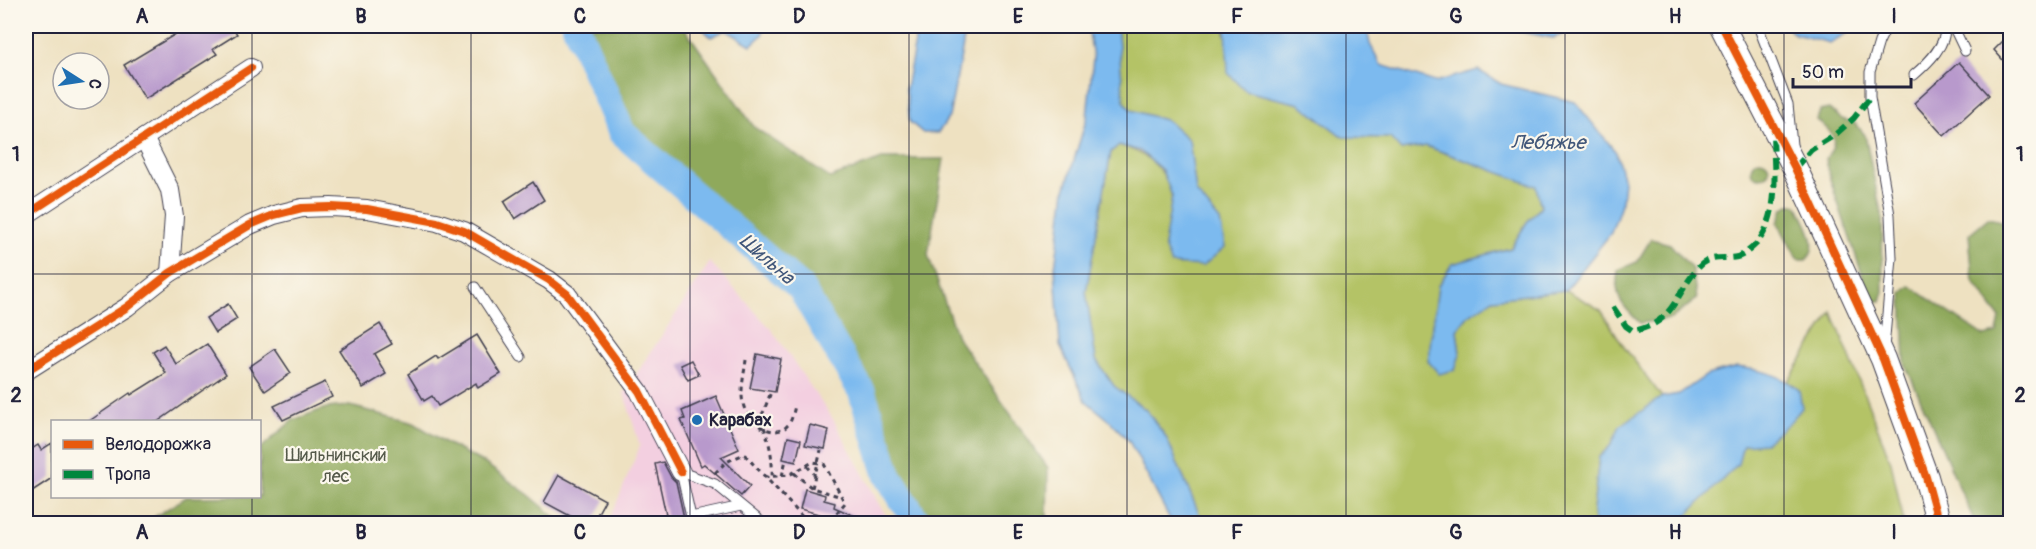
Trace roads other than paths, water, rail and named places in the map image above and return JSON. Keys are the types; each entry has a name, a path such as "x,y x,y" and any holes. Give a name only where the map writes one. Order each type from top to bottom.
{"street":[{"path":"1722,26 1795,168 1883,359 1926,477 1939,524"},
{"path":"26,215 251,68"},
{"path":"144,138 170,190 174,216 170,273"},
{"path":"26,371 127,307 170,273 250,225 274,215 302,208 367,209 437,222 464,231 549,280 567,294 639,391 681,472"}],"lane":[{"path":"1758,26 1788,104 1795,168"},
{"path":"1883,359 1892,258 1890,214 1870,97 1870,72 1879,42 1887,26"},
{"path":"1914,75 1928,63 1938,49 1946,31 1945,26"},
{"path":"1953,26 1965,51"},
{"path":"475,287 521,357"},
{"path":"681,472 715,484 764,524"},
{"path":"681,472 691,520 741,506"}],"water":[{"path":"700,26 765,26 762,35 751,45 726,30 711,37"},
{"path":"914,26 963,26 963,45 949,117 938,133 923,133 910,122 906,88 915,42"},
{"path":"1088,26 1117,26 1124,101 1131,110 1168,121 1189,140 1196,192 1220,221 1225,247 1203,266 1171,264 1164,246 1172,196 1162,170 1140,151 1119,145 1111,152 1086,292 1096,360 1114,386 1146,410 1166,437 1203,523 1172,523 1129,441 1086,401 1060,346 1055,268 1065,190 1087,117 1093,58"},
{"name":"Лебяжье","path":"1226,26 1366,26 1370,44 1381,65 1435,82 1478,70 1501,84 1575,102 1616,152 1624,181 1622,201 1611,233 1566,290 1493,299 1468,316 1457,330 1460,354 1455,370 1439,374 1428,361 1438,286 1452,264 1511,248 1527,222 1541,207 1536,186 1426,146 1401,150 1390,138 1343,137 1300,104 1246,91 1228,73"},
{"path":"1501,26 1585,26 1553,38"},
{"path":"1784,26 1848,26 1847,33 1830,43 1795,34"},
{"path":"1737,367 1770,374 1785,380 1799,390 1802,408 1790,422 1765,443 1743,445 1738,464 1679,523 1594,523 1593,511 1599,457 1611,445 1620,426 1662,397 1679,394 1707,375"}],"waterway":[{"name":"Шильна","path":"576,26 622,133 800,287 862,392 888,476 918,524"}],"place":[{"name":"Карабах","path":"697,420"}],"park label":[{"name":"Шильнинский лес","path":"336,465"}]}
